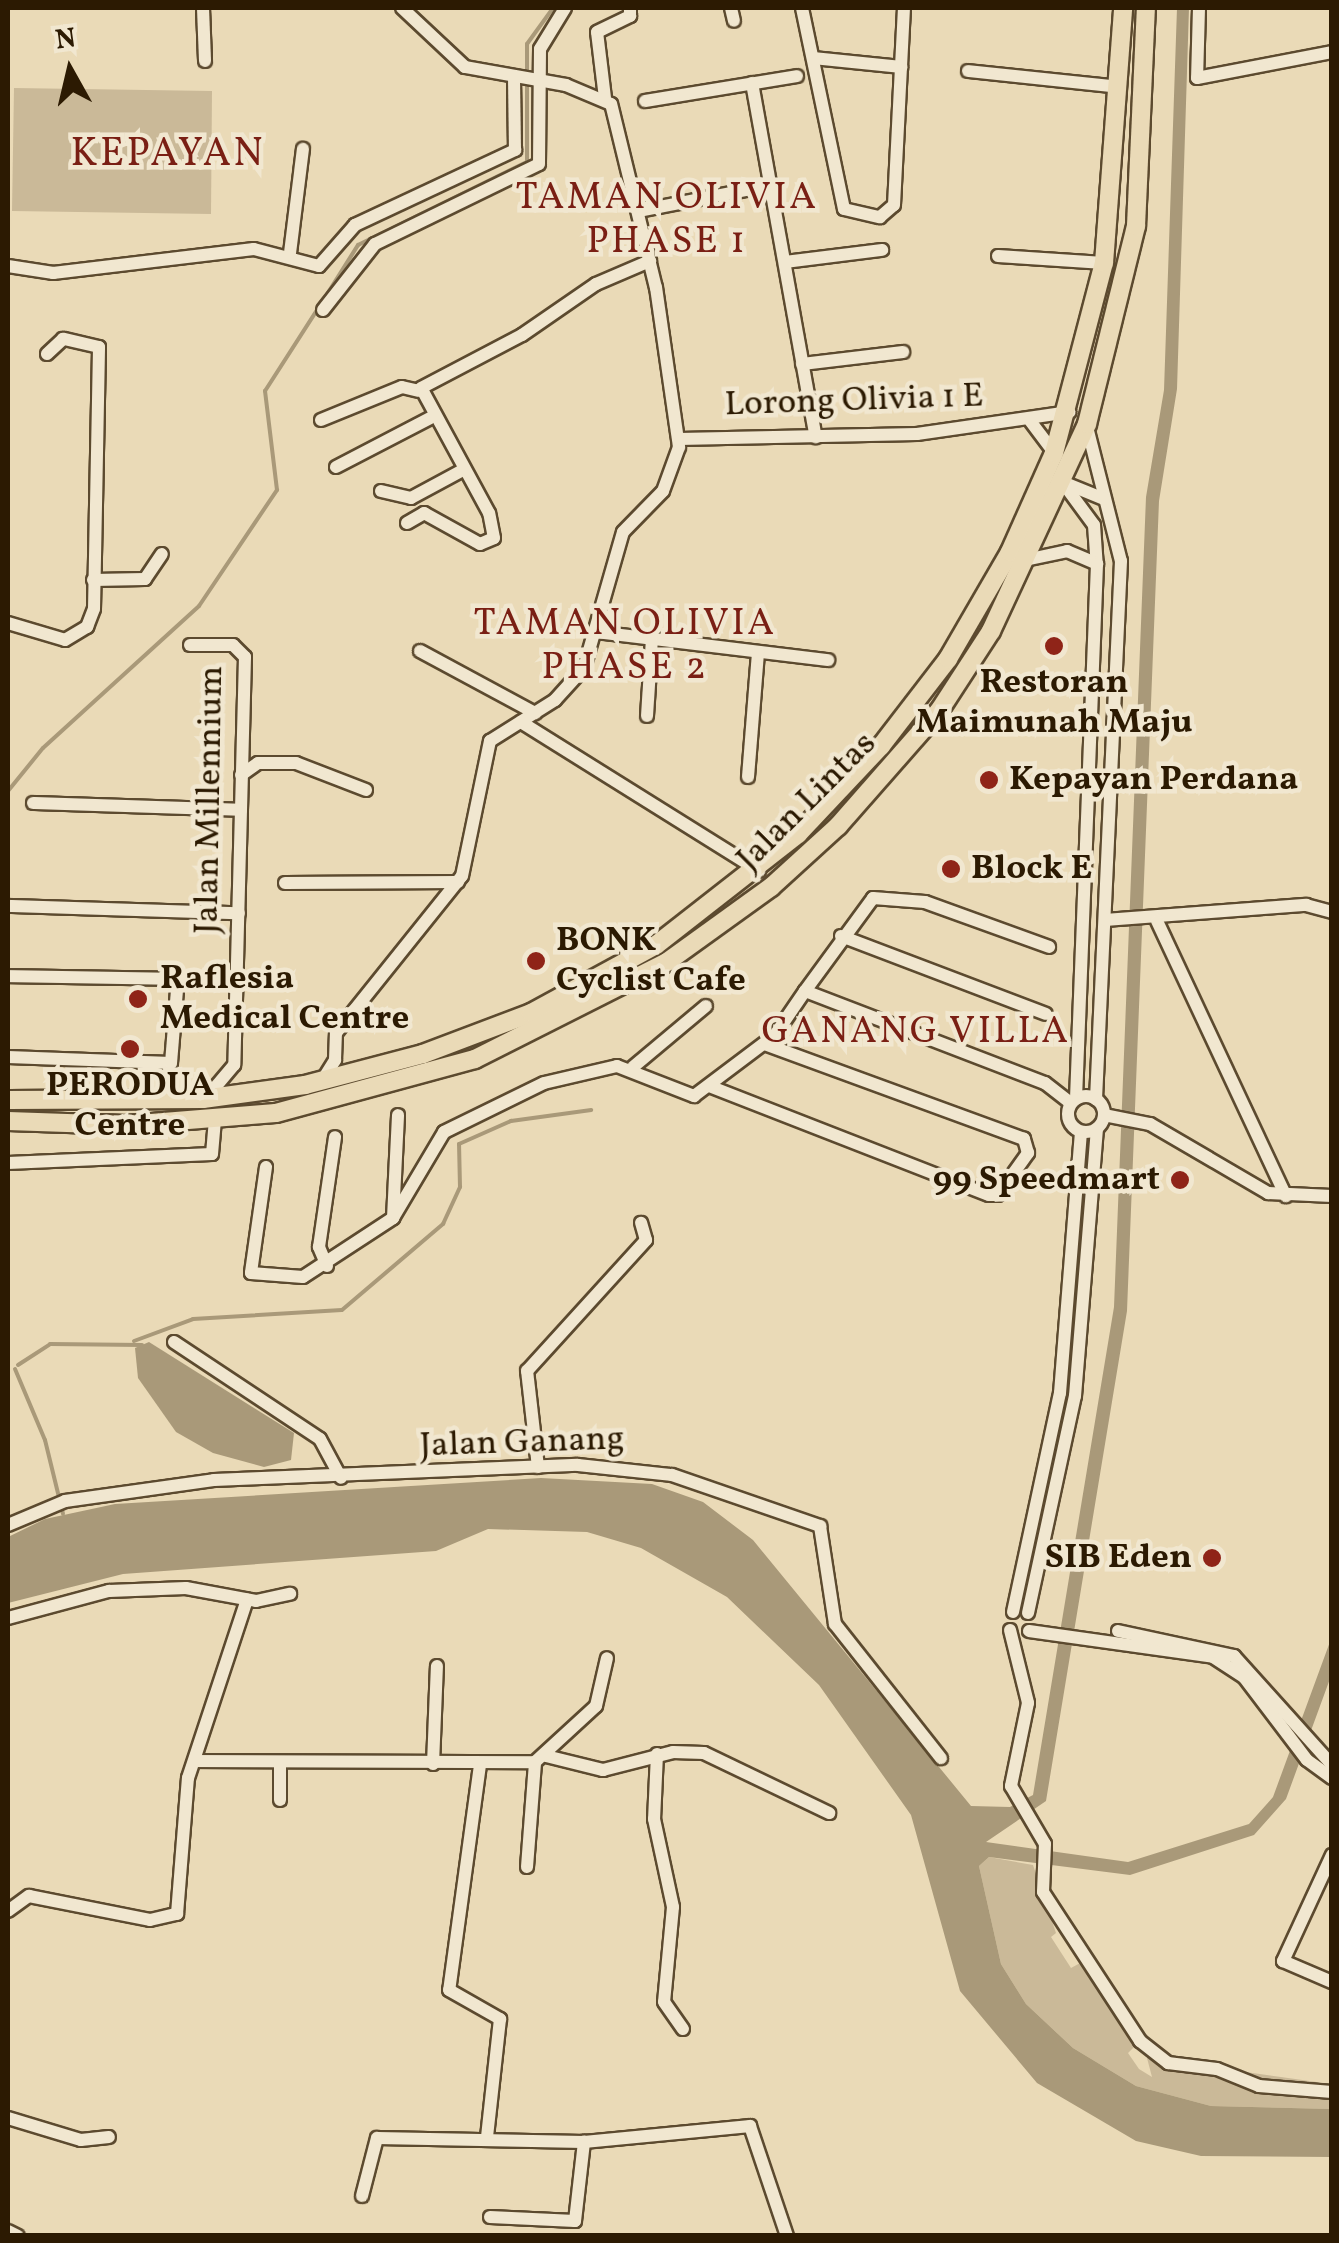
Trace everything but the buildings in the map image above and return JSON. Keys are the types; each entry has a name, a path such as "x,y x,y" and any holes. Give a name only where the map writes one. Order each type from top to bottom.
{"highway":[{"name":"Jalan Lintas","path":"8,1100 203,1100 360,1072 531,1013 718,902 758,871 861,770 939,671 1010,552 1054,453 1069,412 1104,263 1123,8"},
{"name":"Jalan Lintas","path":"9,1122 215,1120 346,1099 475,1058 598,1002 734,917 838,826 922,732 1030,559 1087,424 1129,269 1146,8"},
{"path":"1090,329 1109,280 1129,269"},
{"path":"718,902 734,917"}],"street":[{"path":"204,8 204,62"},
{"path":"402,8 456,62 540,79 605,98"},
{"path":"323,310 375,244 537,167 541,46 565,8"},
{"path":"322,1081 336,1054 336,1033 458,882 486,748 576,680 596,632 623,532 669,481 679,439 650,261 620,123 605,98 598,32 630,16 630,8"},
{"path":"802,8 844,209 880,217 894,205 904,8"},
{"path":"1199,8 1197,78 1332,52"},
{"path":"813,58 902,66"},
{"path":"968,72 1119,87"},
{"path":"8,266 53,273 199,253 290,253 319,266 355,224 515,150 516,76"},
{"path":"645,101 797,76"},
{"path":"752,83 816,436"},
{"path":"290,253 303,148"},
{"path":"639,211 771,185"},
{"path":"785,262 882,250"},
{"path":"998,256 1104,263"},
{"path":"321,420 402,387 418,391 596,284 650,261"},
{"path":"8,622 57,640 80,634 92,620 99,347 64,339 46,354"},
{"path":"802,364 903,352"},
{"path":"407,523 424,513 491,544 488,513 430,418 418,391"},
{"name":"Lorong Olivia 1 E","path":"679,439 816,436 1031,422 1069,412"},
{"path":"336,466 430,418"},
{"name":"Lorong Olivia 1 E","path":"1031,422 1054,453"},
{"path":"1087,424 1120,540 1121,580 1096,1100 1110,1116 1141,1119 1239,1180 1286,1196 1332,1196"},
{"path":"381,491 412,498 463,470"},
{"path":"1044,475 1106,501"},
{"path":"1063,482 1094,524 1096,564 1074,1101 1068,1120 1081,1132"},
{"path":"1030,559 1067,551 1096,564"},
{"path":"94,580 145,579 162,554"},
{"path":"596,632 828,660"},
{"path":"646,716 652,639"},
{"name":"Jalan Millennium","path":"190,645 244,652 234,1065"},
{"path":"420,651 535,713"},
{"path":"748,777 758,652"},
{"path":"521,722 758,871"},
{"path":"242,775 258,763 296,763 366,790"},
{"path":"33,803 241,810"},
{"path":"285,883 458,882"},
{"path":"634,1067 689,1096 709,1086 765,1044 805,992 840,936 873,898 925,902 1049,947"},
{"path":"1105,920 1150,922 1306,904 1332,912"},
{"path":"10,906 239,914"},
{"path":"1150,922 1286,1196"},
{"path":"840,936 1046,1014"},
{"path":"8,976 237,980"},
{"path":"8,1057 166,1065 177,1053 178,978"},
{"path":"805,992 1046,1083 1074,1101 1096,1100"},
{"path":"266,1167 251,1273 303,1278 327,1266 393,1218 444,1132 544,1083 634,1067 706,1006"},
{"path":"709,1086 989,1195 998,1195 1028,1152 1024,1139 765,1044"},
{"path":"336,1054 360,1072"},
{"path":"203,1100 234,1065 260,1092"},
{"path":"393,1218 398,1114"},
{"path":"1081,1132 1096,1129 1110,1116"},
{"path":"8,1163 212,1154 215,1120"},
{"path":"1096,1129 1075,1396 1017,1666 1028,1703 1012,1784 1044,1850 1040,1873 1068,1936 1159,2060 1217,2068 1259,2086 1332,2092"},
{"path":"1081,1132 1060,1393 1013,1612 1024,1625 1092,1631 1212,1657 1244,1677 1332,1778"},
{"path":"327,1266 319,1247 334,1137"},
{"path":"538,1467 527,1371 646,1240 641,1223"},
{"path":"174,1342 320,1439 341,1478"},
{"name":"Jalan Ganang","path":"8,1525 62,1502 214,1480 341,1478 538,1467 644,1469 814,1520 828,1543 826,1597 835,1624 941,1758"},
{"path":"8,1618 120,1590 186,1588 247,1600 290,1594"},
{"path":"8,1911 29,1896 172,1918 183,1898 184,1797 247,1600"},
{"path":"527,1866 540,1759 596,1706 607,1658"},
{"path":"433,1764 437,1666"},
{"path":"194,1761 480,1765 540,1759 603,1770 657,1754 704,1754 828,1813"},
{"path":"657,1754 654,1819 673,1907 664,2002 683,2029"},
{"path":"1310,1756 1332,1765"},
{"path":"280,1762 280,1800"},
{"path":"480,1765 449,1990 500,2019 487,2136"},
{"path":"1332,1855 1282,1961 1332,1982"},
{"path":"8,2118 88,2141 109,2137"},
{"path":"362,2196 374,2139 487,2136 584,2142 750,2126 787,2236"},
{"path":"490,2217 575,2221 584,2142"},
{"path":"8,2232 18,2236"}],"shaded area":[{"path":"1177,8 1189,8 1177,389 1159,501 1127,1311 1046,1801 986,1842 1128,1862 1249,1824 1273,1797 1331,1639 1331,1676 1286,1799 1254,1835 1130,1875 989,1857 979,1866 1001,1964 1026,2004 1073,2048 1136,2086 1211,2106 1331,2109 1331,2157 1201,2156 1136,2141 1037,2083 960,1991 911,1815 819,1685 727,1597 641,1548 587,1532 488,1529 436,1551 123,1574 8,1603 8,1537 45,1519 115,1504 541,1478 652,1484 703,1502 753,1540 971,1806 1010,1807 1033,1795 1114,1307 1146,497 1164,390"},
{"path":"14,88 212,91 211,214 12,211"},
{"path":"149,1342 294,1433 291,1460 264,1467 213,1453 176,1432 138,1378 135,1348"},
{"path":"989,1857 1033,1865 1056,1933 1051,1937 1071,1968 1082,1962 1138,2043 1128,2053 1139,2069 1152,2077 1147,2058 1331,2084 1331,2109 1211,2106 1136,2086 1073,2048 1026,2004 1001,1964 979,1866"}],"waterway":[{"path":"527,74 527,44 553,8"},
{"path":"324,299 358,245 527,162 527,84"},
{"path":"8,791 43,748 199,606 277,490 265,391 319,307"},
{"path":"134,1341 193,1319 342,1310 443,1224 460,1187 459,1144 511,1121 591,1110"},
{"path":"18,1365 50,1344 142,1345"},
{"path":"15,1369 45,1440 63,1514"}],"place":[{"name":"Restoran Maimunah Maju","path":"1054,646"},
{"name":"Kepayan Perdana","path":"989,780"},
{"name":"Block E","path":"951,869"},
{"name":"BONK Cyclist Cafe","path":"536,961"},
{"name":"Raflesia Medical Centre","path":"138,999"},
{"name":"PERODUA Centre","path":"130,1049"},
{"name":"99 Speedmart","path":"1180,1180"},
{"name":"SIB Eden","path":"1212,1558"}],"district":[{"name":"KEPAYAN","path":"168,155"},
{"name":"TAMAN OLIVIA PHASE 1","path":"667,221"},
{"name":"TAMAN OLIVIA PHASE 2","path":"625,647"},
{"name":"GANANG VILLA","path":"916,1033"}]}
